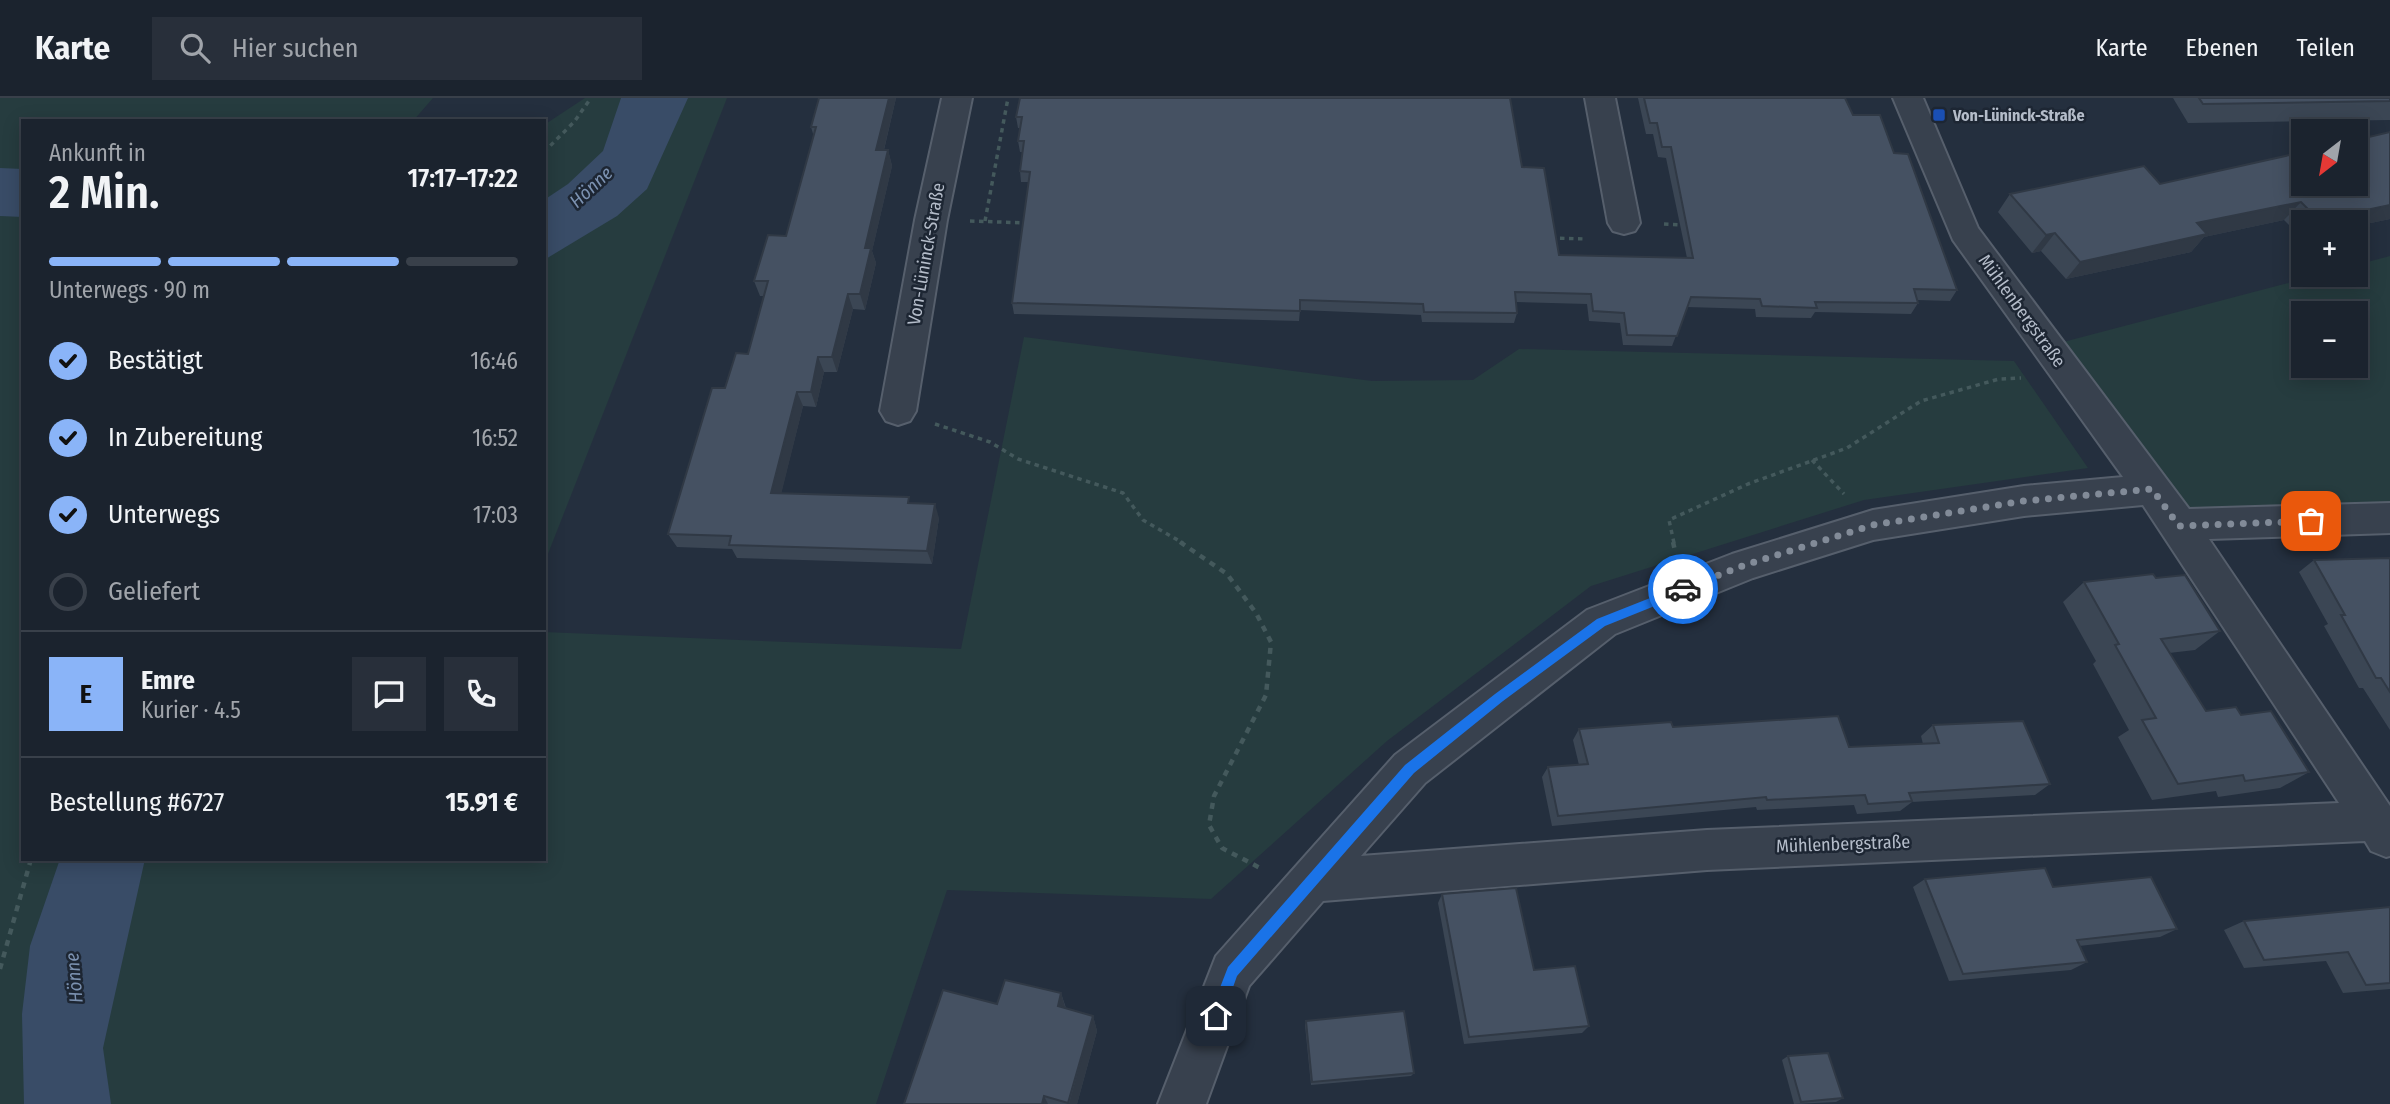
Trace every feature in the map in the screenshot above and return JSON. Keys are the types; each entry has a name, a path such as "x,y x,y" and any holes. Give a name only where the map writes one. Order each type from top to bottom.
{"street":[{"name":"Von-Lüninck-Straße","path":"898,411 931,220 957,98"},
{"path":"1601,98 1624,223"},
{"name":"Mühlenbergstraße","path":"1908,98 1964,232 2179,526 2383,831"},
{"path":"1182,1104 1232,972 1410,769 1601,622 1745,565 1873,525 2024,501 2152,489"},
{"path":"2179,526 2390,518"},
{"name":"Mühlenbergstraße","path":"1312,881 1707,850 2383,831"}],"path":[{"path":"546,150 574,122 591,98"},
{"path":"985,221 1009,98"},
{"path":"931,220 1041,223"},
{"path":"1543,237 1627,240 1624,223 1692,225"},
{"path":"1682,590 1669,520 1748,484 1847,447 1921,401 1999,379 2070,376"},
{"path":"898,411 990,442 1018,459 1123,493 1143,520 1191,548 1227,574 1256,613 1271,642 1266,695 1214,796 1209,825 1222,848 1238,858 1271,873 1312,881"},
{"path":"0,969 30,861"}],"green space":[{"path":"0,98 433,98 415,119 21,119 21,861 546,861 546,632 961,649 1024,337 1372,381 1473,380 1519,349 2014,361 2088,468 1864,500 1591,586 1387,741 1211,899 947,890 876,1104 0,1104"},
{"path":"585,98 727,98 546,559 546,124"},
{"path":"2390,256 2390,518 2179,525 2048,346 2291,282 2291,287 2368,287 2368,262"}],"water":[{"name":"Hönne","path":"621,98 688,98 647,189 617,216 546,259 546,199 568,184 603,151"},
{"name":"Hönne","path":"59,861 145,861 103,1048 111,1104 24,1104 22,1014 30,946"}],"building":[{"path":"819,98 889,98 876,150 888,150 865,248 871,248 860,294 848,294 832,357 818,357 811,392 797,392 771,493 909,497 908,503 935,504 927,551 729,545 731,536 668,534 712,388 725,388 736,353 748,354 768,281 754,281 768,235 786,236 816,127 811,127"},
{"path":"1020,98 1510,98 1522,167 1544,168 1559,255 1693,258 1671,147 1662,147 1657,123 1650,123 1644,98 1845,98 1853,115 1880,115 1894,153 1908,154 1957,290 1914,289 1918,303 1815,302 1817,308 1762,306 1760,299 1691,297 1677,336 1627,335 1624,313 1593,311 1591,294 1515,292 1517,313 1424,312 1423,304 1300,300 1300,311 1012,303 1030,172 1020,171 1024,141 1018,141 1022,117 1016,117"},
{"path":"2199,98 2390,98 2390,101 2203,104"},
{"path":"2390,132 2390,205 2366,210 2309,210 2301,202 2197,223 2207,234 2080,262 2055,233 2046,235 2010,194 2144,166 2160,184 2291,155 2291,196 2368,196 2368,137"},
{"path":"2390,558 2390,692 2381,678 2376,678 2314,560"},
{"path":"2153,574 2156,578 2185,575 2220,631 2161,639 2206,711 2236,707 2241,715 2271,711 2309,772 2245,781 2243,775 2178,784 2142,720 2156,718 2084,582"},
{"path":"1838,716 1849,747 1939,743 1933,725 2023,721 2050,784 1909,793 1912,801 1868,804 1865,795 1767,800 1766,797 1558,816 1548,767 1588,764 1579,729 1671,722 1673,727"},
{"path":"2045,868 2053,887 2151,877 2177,929 2077,940 2087,962 1963,974 1925,879"},
{"path":"1516,888 1534,970 1575,966 1589,1026 1469,1037 1442,894"},
{"path":"2390,907 2390,983 2366,985 2348,952 2264,960 2244,921"},
{"path":"1005,980 1061,993 1058,1006 1093,1016 1068,1103 1044,1096 1042,1104 904,1104 943,990 997,1004"},
{"path":"1404,1011 1414,1073 1312,1082 1306,1021"},
{"path":"1828,1053 1843,1098 1801,1102 1788,1056"}],"waterway":[{"path":"0,192 21,193"}],"way so far":[{"path":"1683,589 1745,565 1873,525 2024,501 2152,489 2179,526 2311,521"}],"place":[{"name":"Von-Lüninck-Straße","path":"1939,115"}],"route":[{"path":"1216,1016 1232,972 1410,769 1601,622 1683,589"}]}
